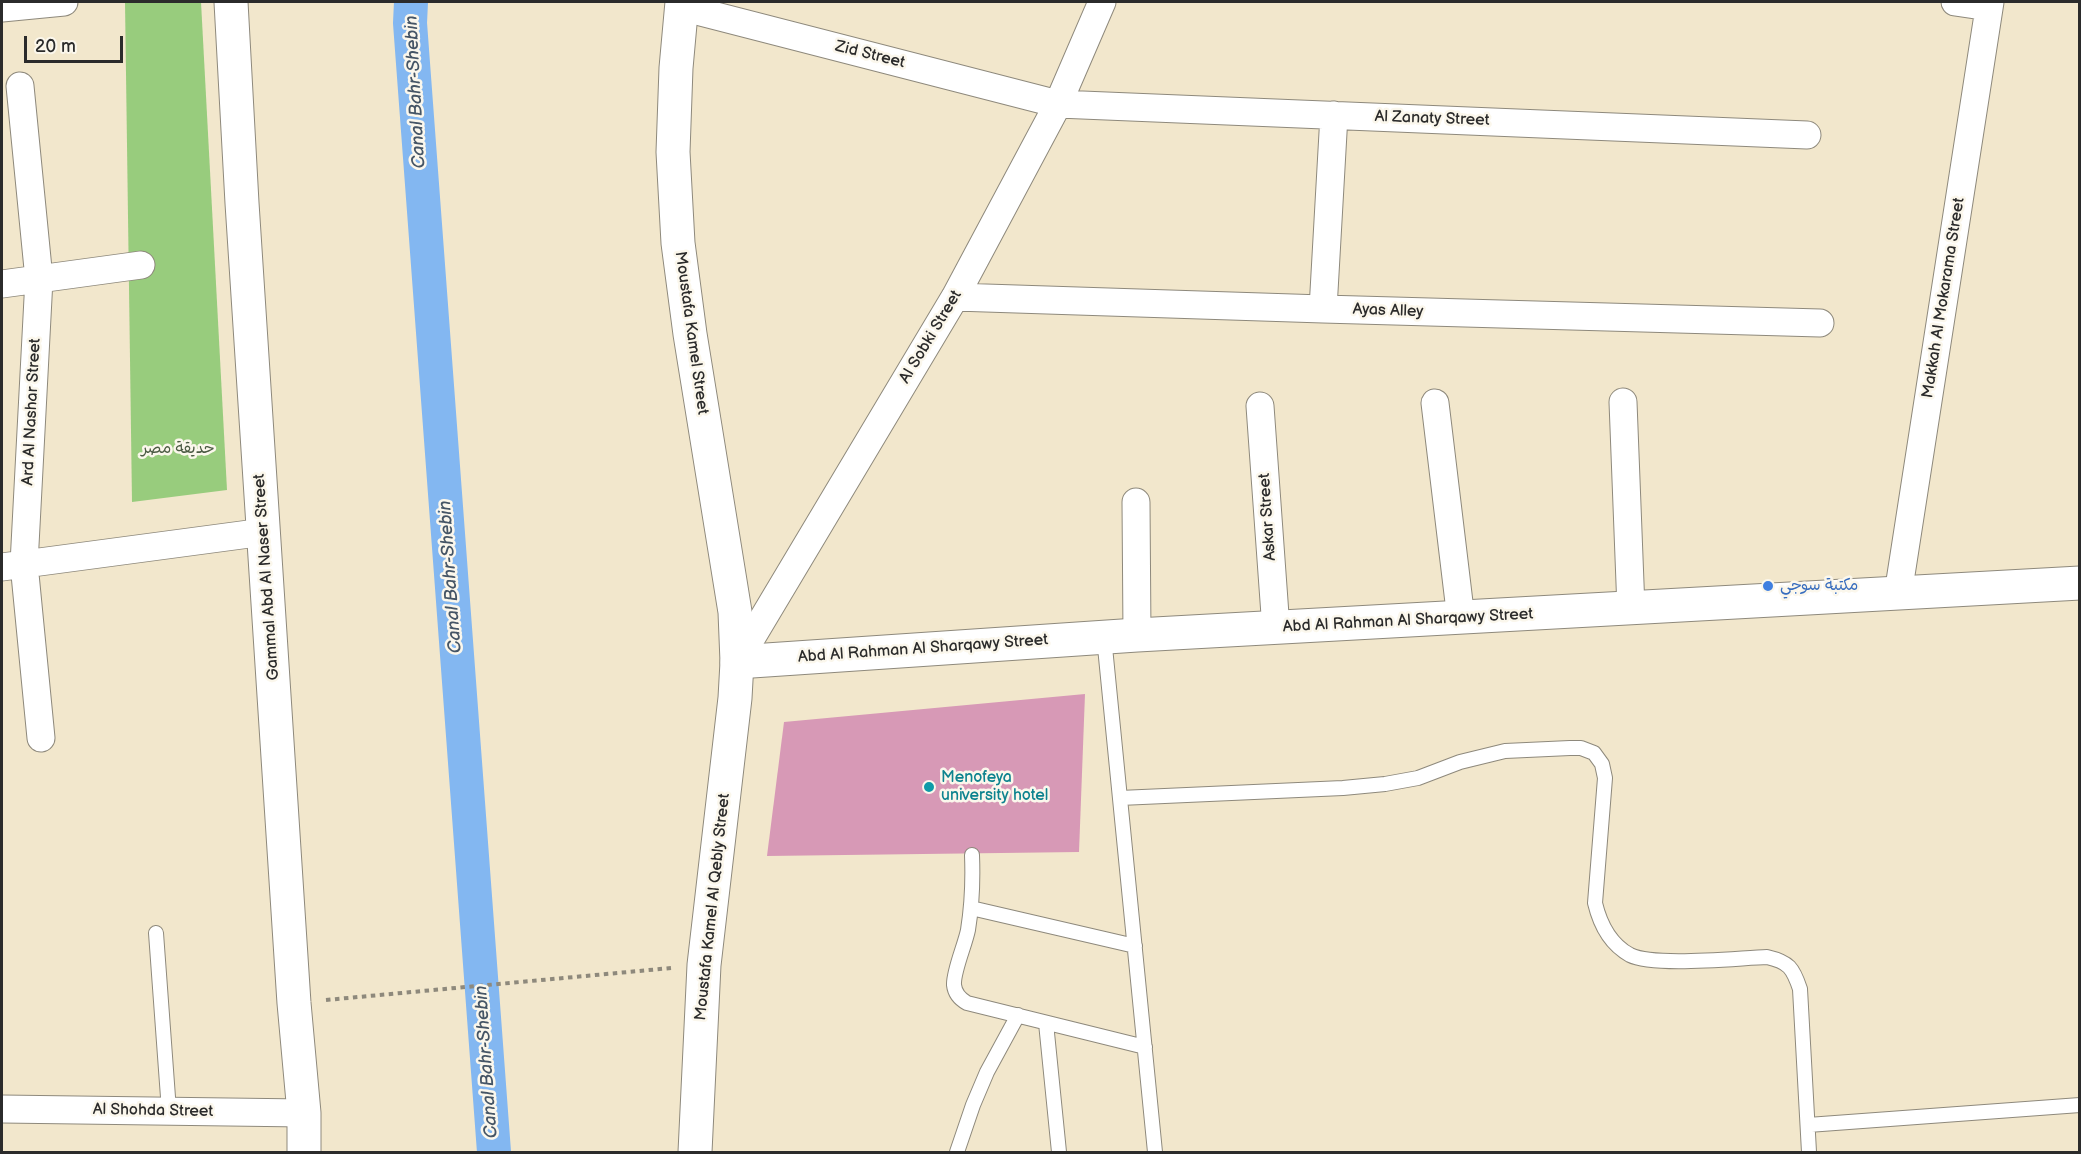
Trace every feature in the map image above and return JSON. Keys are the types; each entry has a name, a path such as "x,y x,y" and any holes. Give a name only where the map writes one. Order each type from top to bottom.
{"main road":[{"name":"Gammal Abd Al Naser Street","path":"231,2 294,991 304,1113 304,1152"},
{"name":"Moustafa Kamel Street","path":"681,4 672,152 678,243 690,334 735,612 737,662"},
{"name":"Abd Al Rahman Al Sharqawy Street","path":"737,662 1137,635 1461,619 2079,583"},
{"name":"Moustafa Kamel Al Qebly Street","path":"695,1152 705,965 737,662"}],"street":[{"path":"2,8 64,2"},
{"name":"Al Sobki Street","path":"737,662 955,297 1058,104 1102,2"},
{"path":"1955,2 1990,4"},
{"name":"Zid Street","path":"681,4 1058,104"},
{"name":"Makkah Al Mokarama Street","path":"1898,594 1990,4"},
{"name":"Ard Al Nashar Street","path":"20,86 39,279 13,565 41,738"},
{"name":"Al Zanaty Street","path":"1058,104 1807,135"},
{"path":"1323,309 1334,115"},
{"path":"2,284 141,266"},
{"name":"Ayas Alley","path":"955,297 1820,323"},
{"path":"1623,402 1631,609"},
{"path":"1435,403 1461,619"},
{"name":"Askar Street","path":"1260,406 1276,628"},
{"path":"1136,502 1137,635"},
{"path":"13,565 264,532"},
{"name":"Al Shohda Street","path":"2,1109 304,1113"}],"lane":[{"path":"1104,638 1155,1152"},
{"path":"1120,798 1343,788 1384,784 1418,778 1471,759 1505,750 1581,748 1594,753 1602,764 1605,778 1595,903 1599,921 1611,940 1630,955 1656,962 1767,957 1782,961 1794,972 1800,989 1809,1152"},
{"path":"972,855 971,908 963,952 954,982 955,991 960,998 968,1003 1145,1047"},
{"path":"971,908 1135,946"},
{"path":"156,933 169,1111"},
{"path":"957,1152 987,1072 1018,1015"},
{"path":"1046,1023 1059,1152"},
{"path":"1808,1125 2079,1105"}],"path":[{"path":"319,1000 677,968"}],"green space":[{"name":"حديقة مصر","path":"125,2 201,2 227,490 132,502"}],"building":[{"name":"Menofeya university hotel","path":"1085,694 1079,852 767,856 784,722"}],"waterway":[{"name":"Canal Bahr-Shebin","path":"411,2 410,23 494,1152"}],"place":[{"name":"مكتبة سوجي","path":"1768,586"},
{"name":"Menofeya university hotel","path":"929,787"}]}
